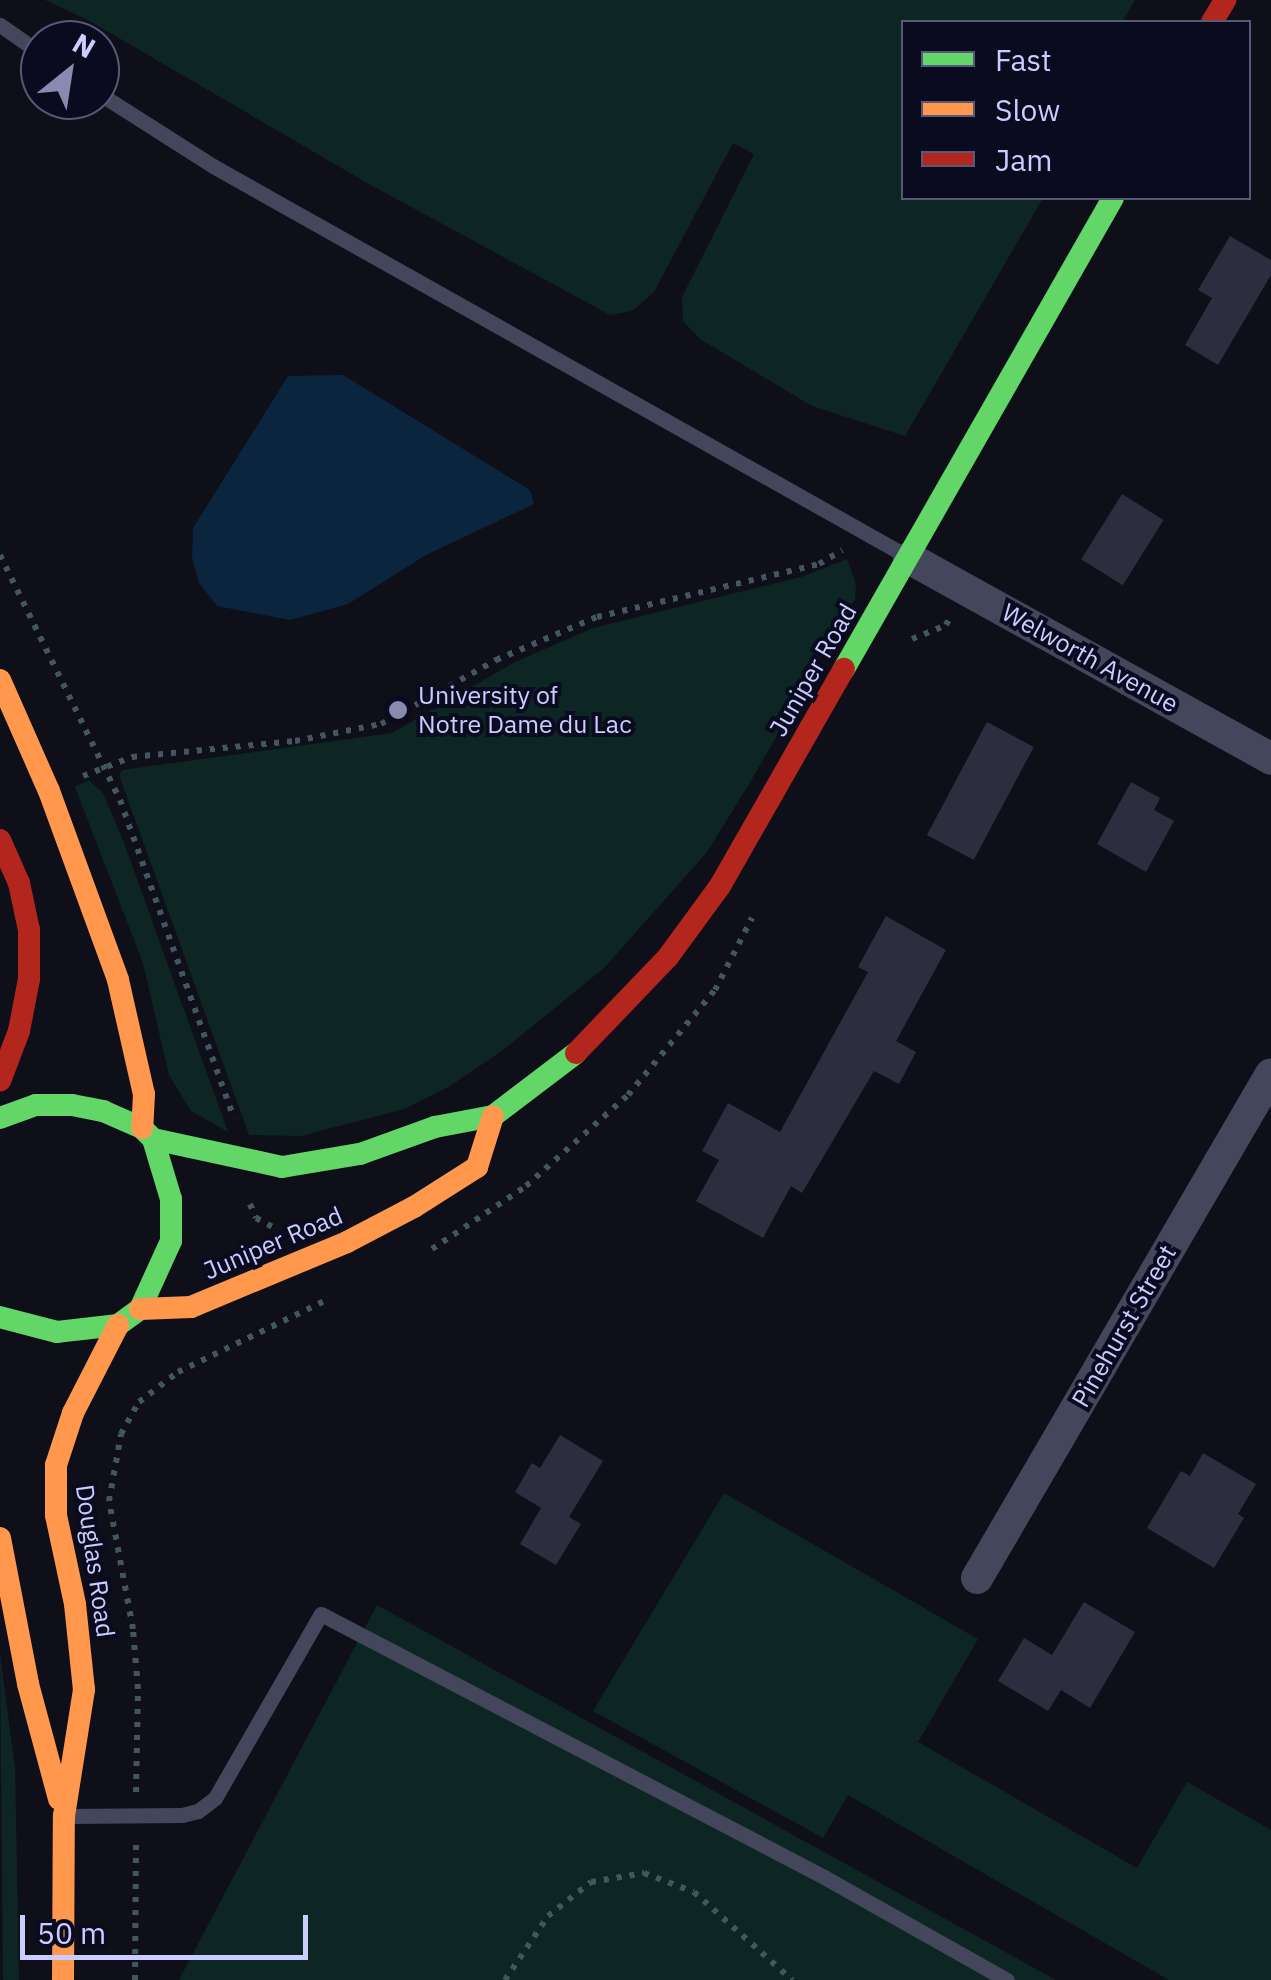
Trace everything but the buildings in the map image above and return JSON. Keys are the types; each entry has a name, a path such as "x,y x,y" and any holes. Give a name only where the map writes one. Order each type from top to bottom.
{"street":[{"name":"Juniper Road","path":"0,1118 36,1105 72,1105 103,1111 147,1133 244,1162 282,1166 360,1154 436,1126 492,1116 574,1055 668,957 720,886 1112,200"},
{"name":"Welworth Avenue","path":"909,558 1271,759"},
{"path":"0,680 42,773 118,980 144,1094 147,1133 171,1199 171,1241 140,1309 118,1325 57,1332 0,1317"},
{"path":"0,840 20,884 29,930 29,979 19,1031 0,1080"},
{"name":"Pinehurst Street","path":"977,1578 1271,1074"},
{"name":"Juniper Road","path":"140,1309 191,1308 348,1242 414,1207 476,1167 492,1116"},
{"name":"Douglas Road","path":"63,1980 64,1816 84,1690 75,1604 56,1516 56,1465 72,1414 118,1325"},
{"name":"Douglas Road","path":"0,1538 28,1684 64,1816"}],"lane":[{"path":"120,107 214,166 909,558"},
{"path":"64,1816 182,1815 198,1811 215,1798 321,1614 807,1868 1007,1980"}],"path":[{"path":"106,766 188,750 295,742 381,724 496,660 598,616 839,556 856,528"},
{"path":"0,555 106,766 240,1137"},
{"path":"248,1198 256,1218 288,1235"},
{"path":"135,1980 134,1644 110,1501 113,1460 139,1402 178,1372 323,1301"},
{"path":"506,1980 548,1916 592,1882 644,1874 694,1892 792,1980"}],"green space":[{"path":"45,0 1135,0 1123,20 901,20 901,200 1042,200 905,436 812,406 700,339 683,321 682,297 754,154 733,143 654,292 632,311 610,315 369,184 120,39 120,20 88,20"},
{"path":"847,559 856,585 855,599 749,784 707,852 604,968 503,1050 450,1086 404,1109 301,1136 249,1135 119,775 122,770 392,733 515,662 593,628 801,577"},
{"path":"89,780 103,793 124,843 228,1132 191,1111 169,1075 143,963 75,787"},
{"path":"724,1493 978,1639 918,1742 1137,1868 1187,1782 1271,1830 1271,1980 1169,1980 848,1795 823,1838 593,1711"},
{"path":"377,1605 1056,1980 179,1980"},
{"path":"0,1654 15,1768 19,1980 3,1980"}],"water":[{"path":"343,375 530,490 534,504 426,555 348,604 290,620 217,606 199,583 192,557 193,528 288,376"}],"traffic: fast":[{"path":"844,669 1112,200"},
{"path":"153,1139 282,1167 360,1154 435,1127 493,1116 576,1053"},
{"path":"0,1118 36,1105 72,1105 103,1111 142,1128 153,1139 171,1199 171,1241 140,1309 118,1325 57,1332 0,1317"}],"traffic: slow":[{"path":"0,680 49,791 118,980 144,1094 142,1128"},
{"path":"140,1309 191,1307 347,1242 414,1207 477,1167 493,1116"},
{"path":"63,1980 64,1816 84,1690 75,1604 56,1515 56,1465 73,1413 118,1325"},
{"path":"0,1538 28,1684 59,1799"}],"traffic: jam":[{"path":"1213,20 1225,0"},
{"path":"576,1053 668,957 720,886 844,669"},
{"path":"0,840 19,883 29,930 29,979 19,1031 0,1081"}],"place":[{"name":"University of Notre Dame du Lac","path":"398,710"}]}
